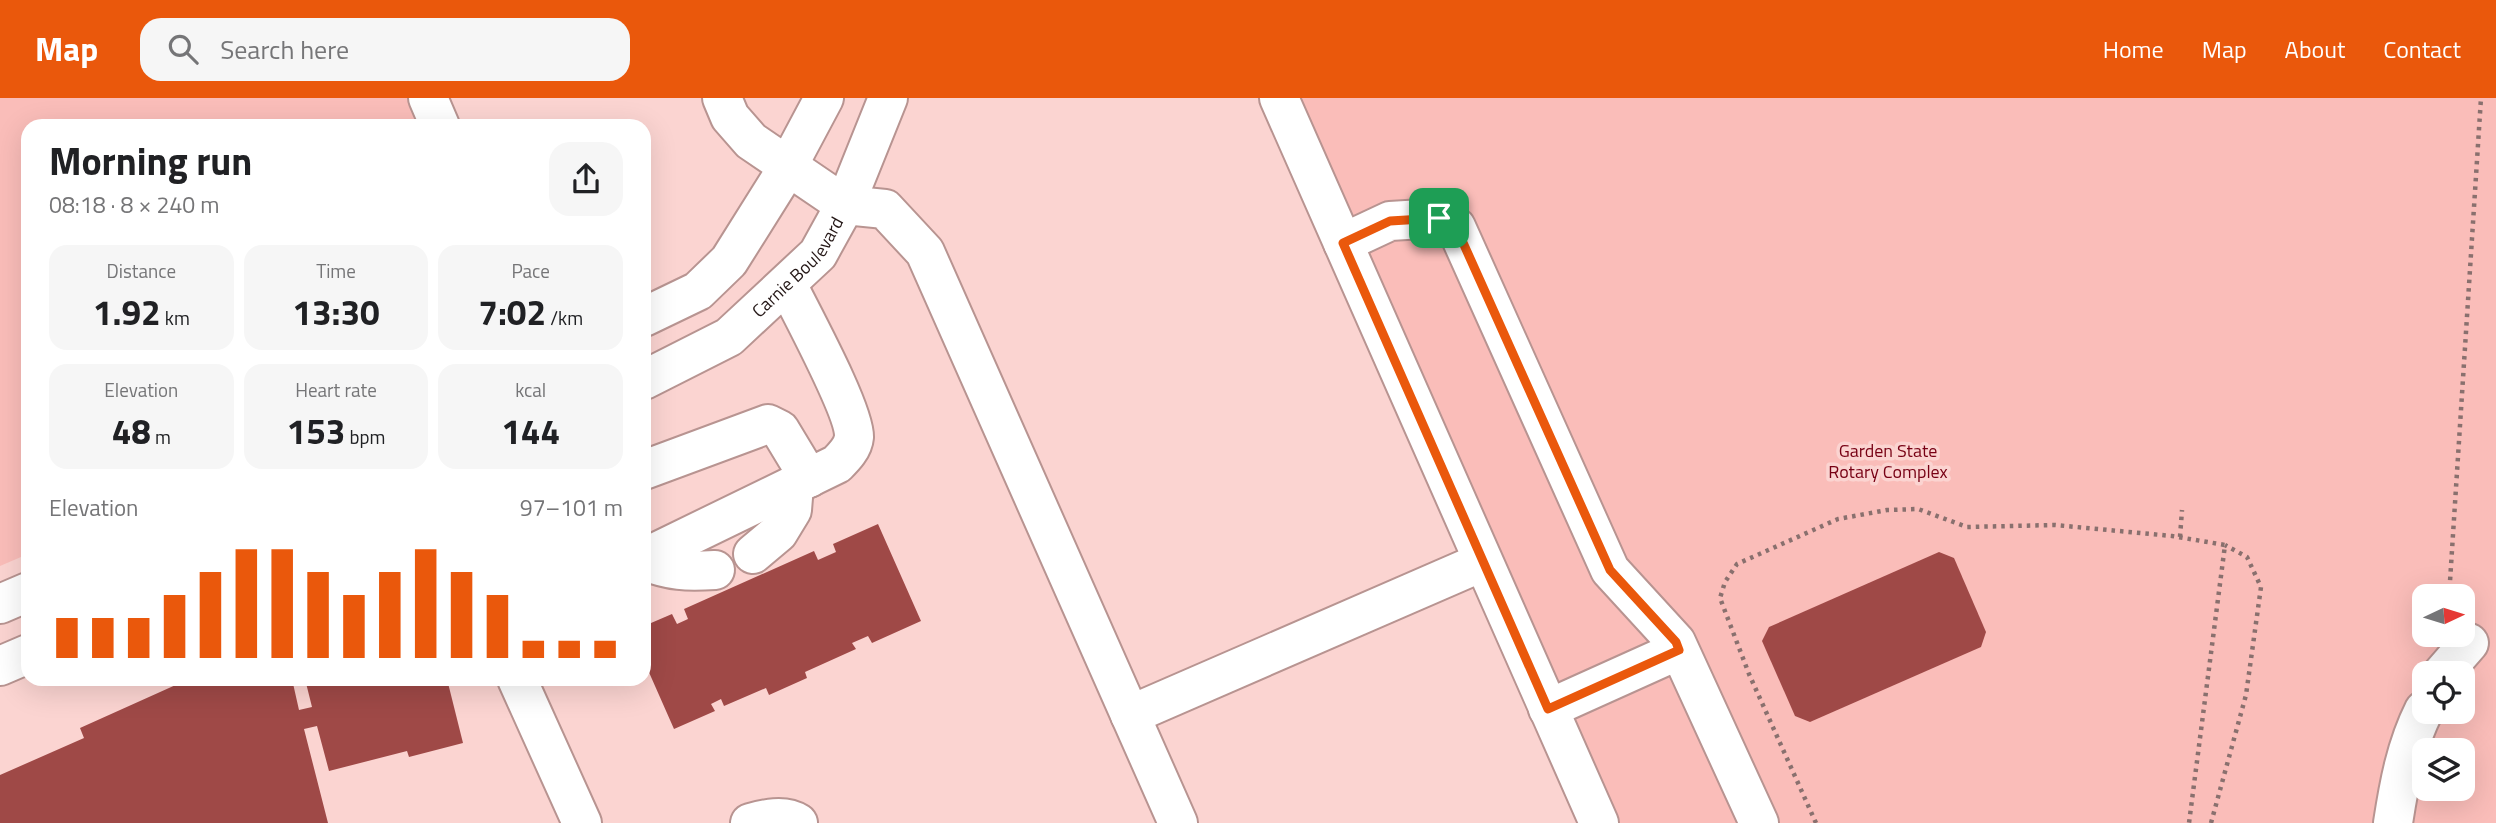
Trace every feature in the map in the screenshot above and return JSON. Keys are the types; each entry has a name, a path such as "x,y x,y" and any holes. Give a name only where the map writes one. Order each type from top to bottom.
{"street":[{"path":"428,98 437,119"},
{"path":"722,98 730,117 751,141 845,205 886,209 925,252 1178,823"},
{"path":"651,314 698,290 729,261 788,166 824,98"},
{"name":"Carnie Boulevard","path":"651,376 729,337 818,254 845,205 888,98"},
{"path":"1279,98 1599,823"},
{"path":"1343,243 1390,221 1439,218 1456,227 1610,570 1676,642 1759,823"},
{"path":"651,556 837,464 848,453 854,438 846,406 788,284"},
{"path":"651,467 768,424 780,430 802,482 792,510 778,533 753,554"},
{"path":"651,562 670,570 715,570"},
{"path":"1130,715 1482,562"},
{"path":"0,604 21,595"},
{"path":"1548,709 1679,650"},
{"path":"0,666 21,657"},
{"path":"520,686 582,823"},
{"path":"2393,823 2400,781 2417,724"},
{"path":"750,823 763,819 790,818 798,823"}],"path":[{"path":"2450,584 2481,98"},
{"path":"1816,823 1749,674 1720,598 1725,582 1738,564 1838,519 1887,510 1919,509 1967,527 2055,525 2180,537 2225,544 2246,557 2261,587 2246,695 2211,823"},
{"path":"2180,537 2182,510"},
{"path":"2189,823 2225,544"}],"green space":[{"path":"0,98 407,98 416,119 21,119 21,557 0,566"},
{"name":"Garden State Rotary Complex","path":"1279,98 2496,98 2496,823 1599,823"}],"building":[{"path":"878,524 921,621 872,643 868,636 852,643 856,649 805,672 807,678 769,695 766,688 724,706 721,699 711,704 715,711 674,729 651,677 651,623 672,614 677,624 688,619 684,609 814,551 818,560 836,552 833,544"},
{"path":"1939,552 1954,558 1986,632 1981,647 1810,722 1795,716 1762,641 1769,627"},
{"path":"173,686 294,686 299,710 312,707 307,686 449,686 463,743 409,757 407,751 329,771 317,726 304,729 328,823 0,823 0,775 84,738 80,728"}],"route":[{"path":"1439,218 1456,227 1610,570 1676,642 1679,650 1548,709 1343,243 1390,221 1439,218"}]}
